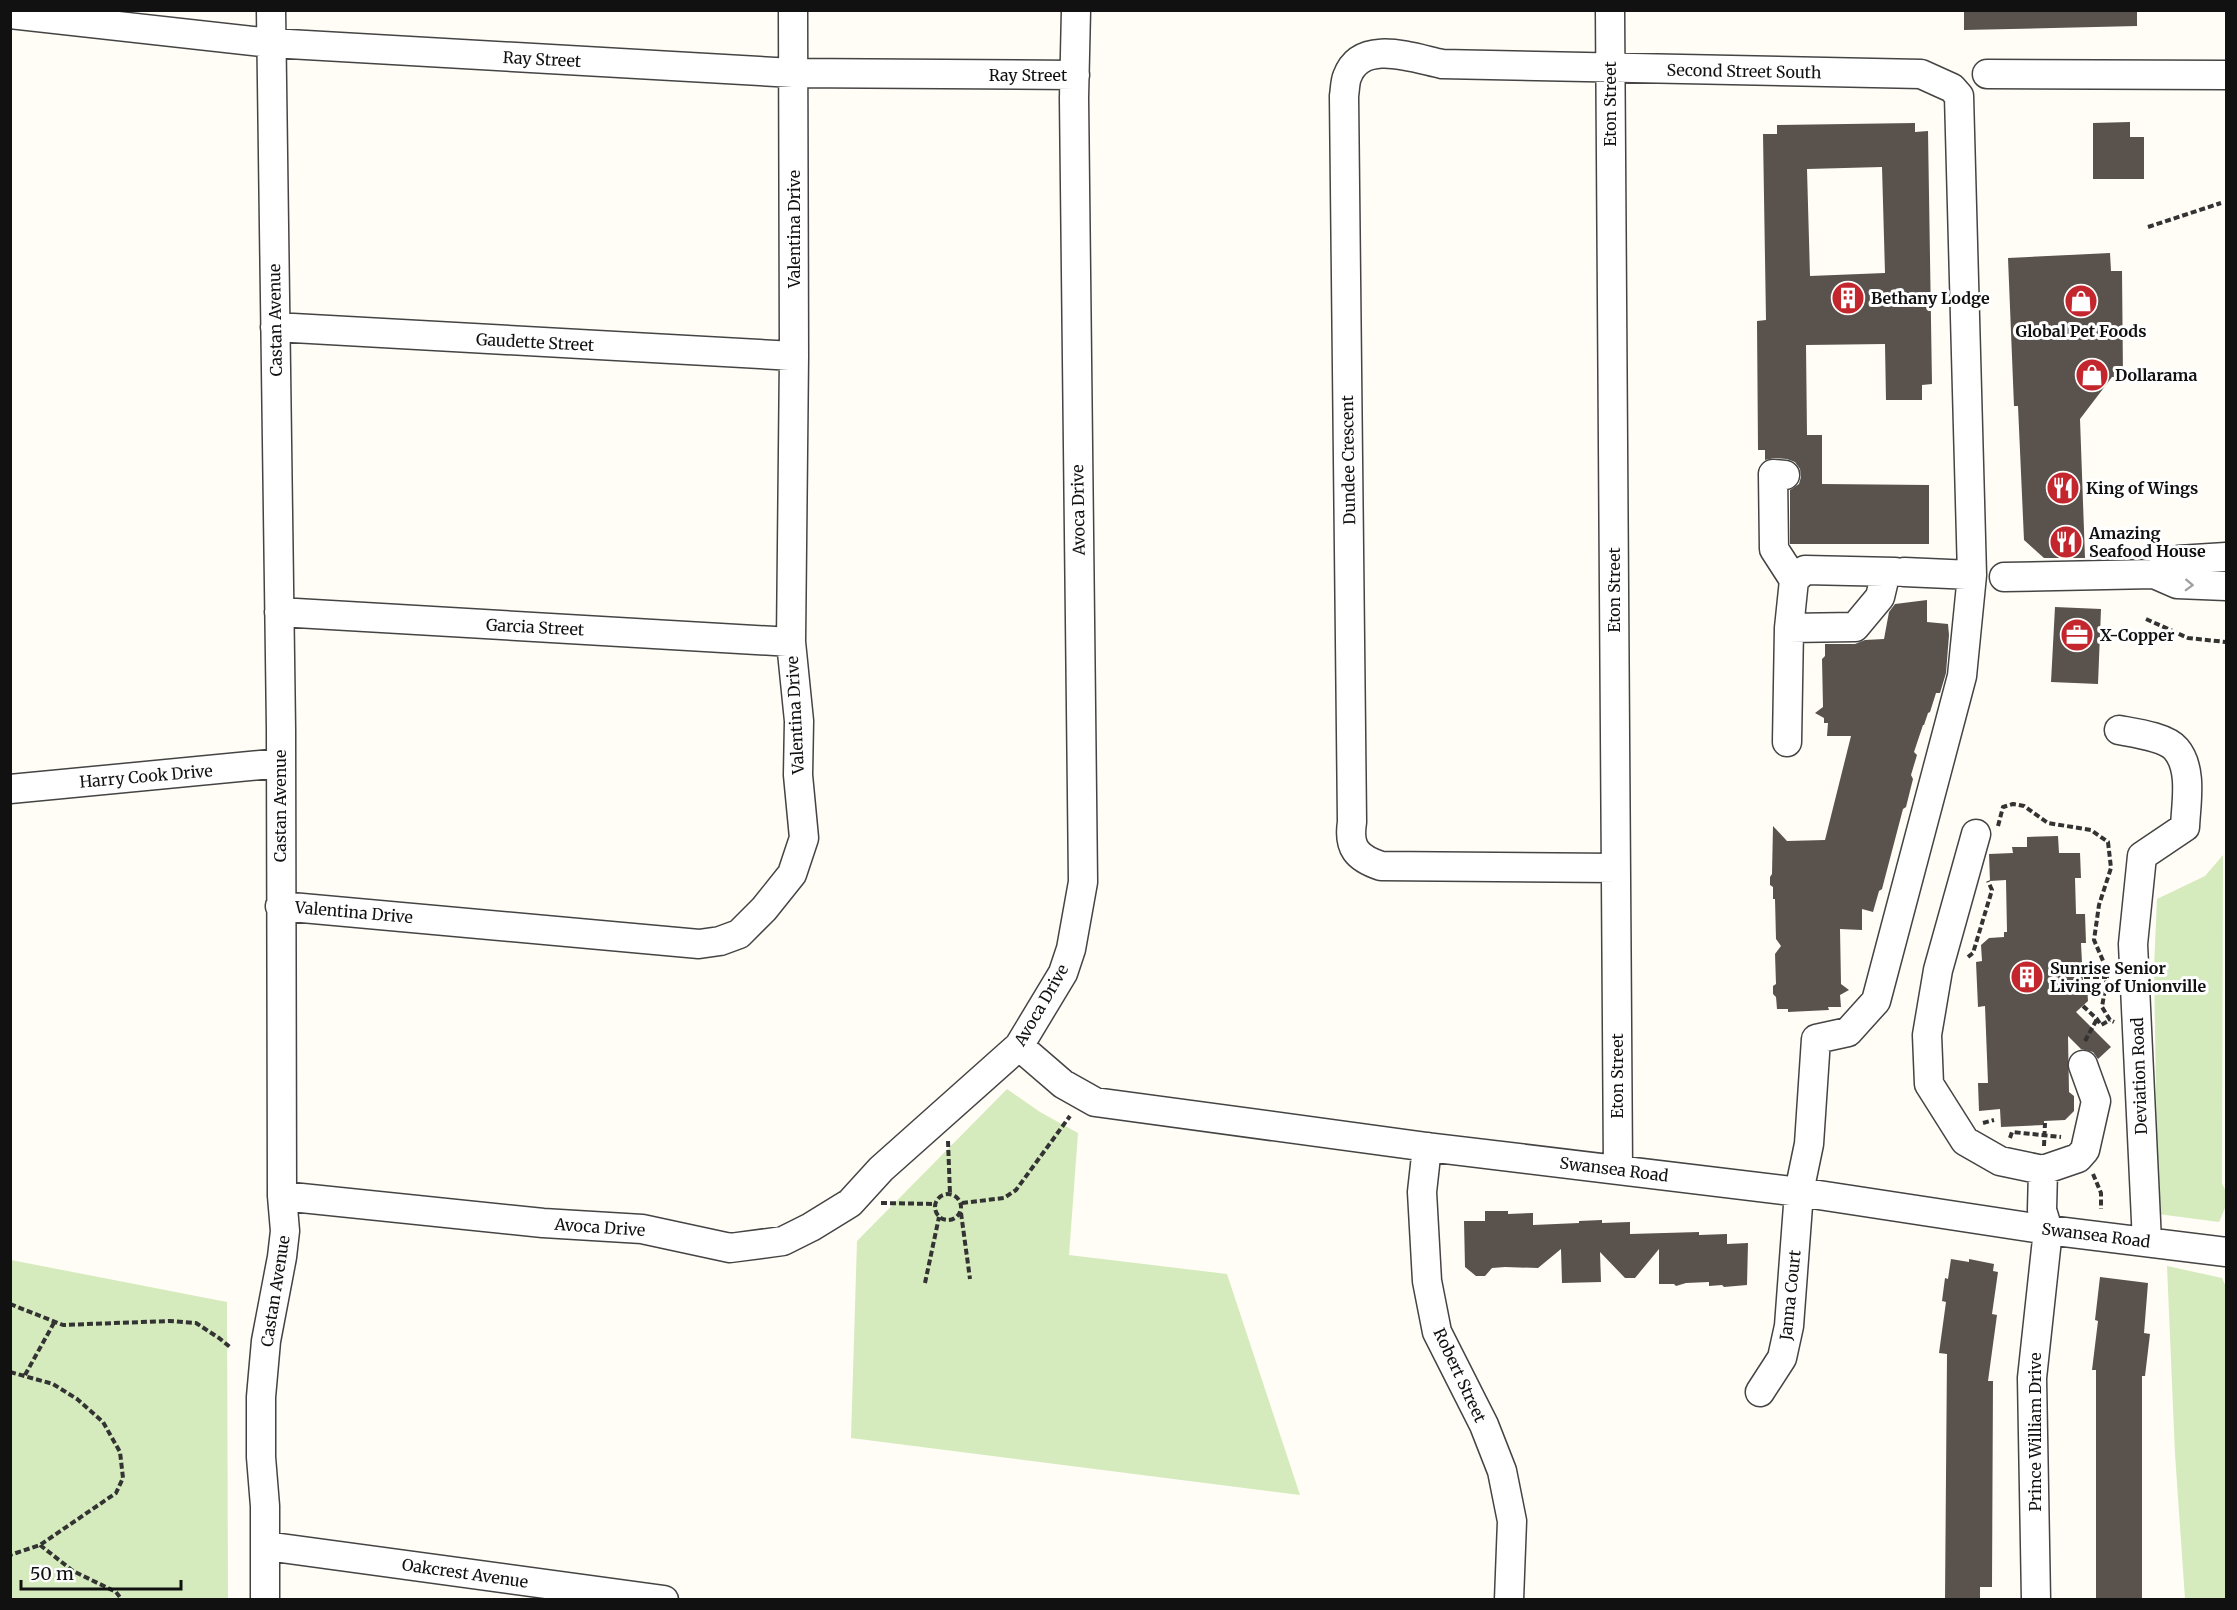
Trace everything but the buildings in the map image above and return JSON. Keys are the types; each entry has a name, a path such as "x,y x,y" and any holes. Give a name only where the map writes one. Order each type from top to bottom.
{"street":[{"name":"Castan Avenue","path":"265,1599 266,1546 261,1457 261,1397 266,1341 285,1231 282,1196 281,763 270,10"},
{"name":"Valentina Drive","path":"280,906 699,944 720,941 739,934 764,909 792,874 804,838 798,775 799,722 791,642 794,356 793,10"},
{"name":"Avoca Drive","path":"282,1196 543,1223 642,1229 730,1248 783,1242 850,1203 881,1169 1019,1046 1063,973 1071,949 1083,882 1080,767 1076,10"},
{"name":"Eton Street","path":"1610,10 1618,1169"},
{"name":"Ray Street","path":"10,14 124,18 271,43 793,73 1075,75"},
{"name":"Dundee Crescent","path":"1610,69 1442,64 1386,52 1371,54 1355,63 1347,77 1344,96 1352,798 1350,838 1363,860 1381,866 1616,868"},
{"name":"Second Street South","path":"1610,69 1921,75 1952,88 1959,96 1972,574"},
{"path":"1987,74 2226,75"},
{"name":"Gaudette Street","path":"275,327 794,356"},
{"path":"1785,475 1773,474 1774,549 1794,580 1789,628 1787,742"},
{"path":"2154,574 2178,561 2226,558"},
{"path":"1794,580 1805,570 1972,574"},
{"path":"1789,628 1855,627 1880,597 1895,572"},
{"name":"Janna Court","path":"1760,1392 1782,1358 1789,1326 1800,1192 1809,1144 1816,1039 1848,1032 1876,1001 1962,676 1972,574"},
{"path":"2004,577 2154,574 2177,584 2226,586"},
{"name":"Garcia Street","path":"279,612 791,642"},
{"name":"Deviation Road","path":"2119,730 2154,737 2176,749 2187,773 2185,827 2142,856 2133,944 2146,1242"},
{"name":"Harry Cook Drive","path":"10,789 281,763"},
{"path":"1985,835 1938,970 1927,1035 1929,1084 1965,1141 2000,1161 2043,1170 2078,1158 2085,1149 2096,1101 2083,1055"},
{"name":"Swansea Road","path":"1019,1046 1063,1084 1095,1102 1427,1147 1800,1192 2048,1230 2226,1252"},
{"path":"2096,1101 2139,1091"},
{"name":"Robert Street","path":"1427,1147 1422,1192 1426,1281 1437,1332 1484,1425 1502,1471 1512,1521 1509,1599"},
{"name":"Prince William Drive","path":"2036,1599 2032,1378 2048,1230 2042,1210 2043,1170"},
{"name":"Oakcrest Avenue","path":"266,1546 664,1599"}],"path":[{"path":"2148,227 2221,203"},
{"path":"2146,619 2188,638 2226,642"},
{"path":"1985,835 2003,807 2013,804 2025,806 2048,824 2091,830 2108,842 2111,868 2099,905 2094,940 2107,970 2102,1007 2110,1020 2137,1031"},
{"path":"1963,961 1973,953 1979,934 1992,890 1988,880"},
{"path":"2084,977 2107,977"},
{"path":"2083,1006 2097,1018 2101,1025 2110,1020"},
{"path":"2083,1055 2097,1018"},
{"path":"962,1203 1004,1198 1016,1190 1060,1132 1083,1095"},
{"path":"946,1110 950,1194"},
{"path":"2008,1148 2012,1132 2062,1137 2068,1131"},
{"path":"961,1213 943,1220 935,1211 935,1204 944,1195 950,1194 959,1197 962,1203 961,1213 970,1279"},
{"path":"850,1203 935,1204"},
{"path":"925,1283 939,1217"},
{"path":"10,1304 63,1325 169,1321 195,1323 230,1347"},
{"path":"25,1375 55,1321"},
{"path":"10,1372 53,1384 103,1422 120,1452 123,1478 116,1493 40,1545 10,1555"},
{"path":"40,1545 73,1571 116,1592 122,1599"}],"green space":[{"path":"2223,855 2222,1184 2227,1198 2219,1222 2158,1214 2154,967 2157,899 2205,876"},
{"path":"1007,1089 1040,1112 1078,1133 1069,1255 1227,1274 1300,1495 851,1438 857,1241"},
{"path":"11,1260 227,1302 228,1599 11,1599"},
{"path":"2167,1266 2222,1278 2226,1287 2226,1599 2185,1599 2175,1454"}],"place":[{"name":"Bethany Lodge","path":"1848,298"},
{"name":"Global Pet Foods","path":"2081,301"},
{"name":"Dollarama","path":"2092,375"},
{"name":"King of Wings","path":"2063,488"},
{"name":"Amazing Seafood House","path":"2066,542"},
{"name":"X-Copper","path":"2077,635"},
{"name":"Sunrise Senior Living of Unionville","path":"2027,977"}]}
